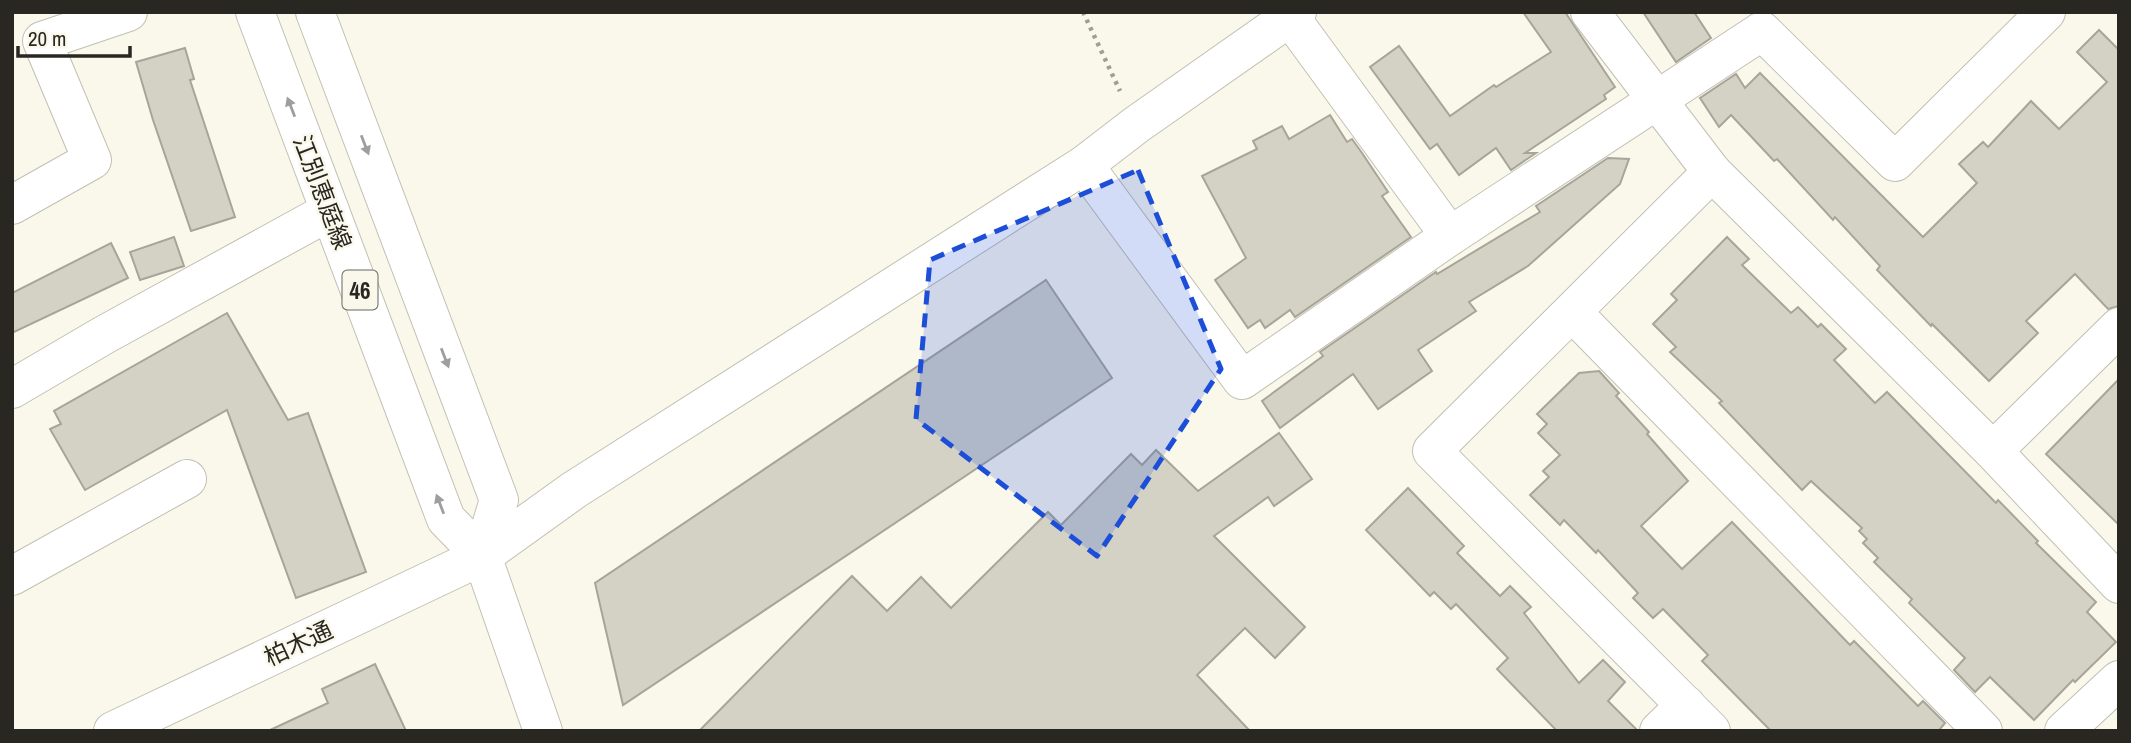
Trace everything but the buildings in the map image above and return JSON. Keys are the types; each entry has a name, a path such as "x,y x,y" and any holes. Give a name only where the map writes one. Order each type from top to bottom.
{"street":[{"path":"12,205 92,160 27,42 128,12"},
{"name":"江別恵庭線","path":"256,12 446,519 482,556 543,731"},
{"name":"46","path":"315,12 499,500 482,556"},
{"path":"1590,12 1712,173 1993,451 2119,584"},
{"path":"1084,165 1241,380 1450,236 1762,31 1895,162 2046,12"},
{"path":"1293,15 1450,236"},
{"name":"柏木通","path":"113,731 482,556 585,483 1084,165 1136,125 1293,15"},
{"path":"1685,722 1432,451 1712,173"},
{"path":"12,389 104,335 330,211"},
{"path":"1573,313 1983,731"},
{"path":"1993,451 2119,327"},
{"path":"12,576 187,479"},
{"path":"2064,731 2119,680"}],"path":[{"path":"1083,12 1136,125"}],"highlighted area":[{"path":"1138,170 1221,369 1097,556 916,419 930,260"}]}
